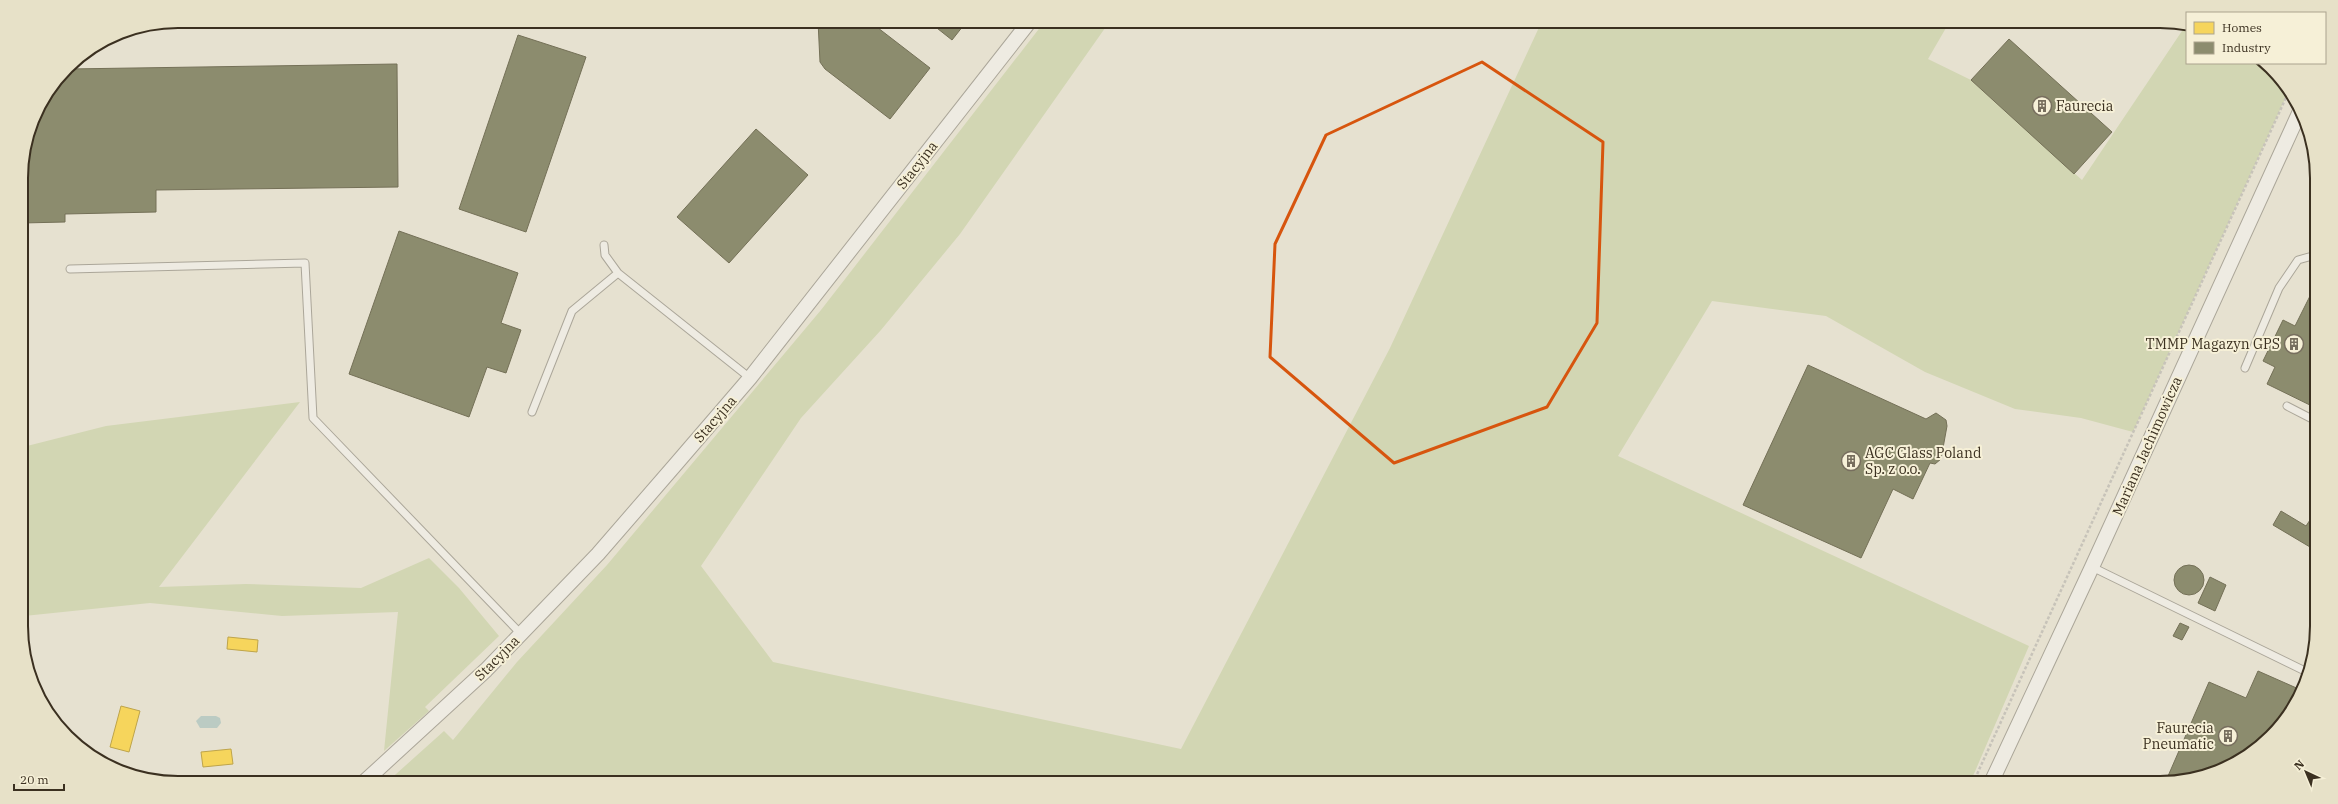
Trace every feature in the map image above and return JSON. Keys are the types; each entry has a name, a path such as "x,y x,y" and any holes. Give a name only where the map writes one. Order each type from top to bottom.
{"street":[{"name":"Stacyjna","path":"371,776 486,670 598,554 750,378 1025,28"},
{"name":"Mariana Jachimowicza","path":"1998,776 2297,116"}],"lane":[{"path":"604,246 605,255 618,273 750,378"},
{"path":"2245,368 2279,288 2298,260 2310,257"},
{"path":"70,269 306,263 313,418 521,634"},
{"path":"532,412 572,311 618,273"},
{"path":"2287,406 2310,418"},
{"path":"2092,567 2303,670"}],"path":[{"path":"1976,776 2286,97"}],"highlighted area":[{"path":"1482,62 1603,142 1597,323 1547,407 1394,463 1270,357 1275,244 1326,135"}],"green space":[{"path":"1040,28 1105,28 960,234 881,330 801,418 701,566 773,662 1181,749 1390,348 1539,28 1946,28 1928,59 1971,80 2082,180 2183,30 2186,30 2186,64 2258,64 2273,79 2286,96 2133,432 2081,418 2015,409 1925,372 1826,316 1712,301 1618,456 2029,646 1973,776 394,776 444,731 453,740 517,662 607,565 821,310"},
{"path":"300,402 159,587 246,584 361,588 429,558 459,588 499,636 425,707 429,711 384,751 398,612 282,616 150,603 28,616 28,446 106,426"}],"shaded area":[{"path":"201,716 216,716 220,718 221,723 217,728 200,728 196,721"}],"building: Homes":[{"path":"228,637 258,640 257,652 227,649"},
{"path":"121,706 140,711 129,752 110,747"},
{"path":"231,749 233,764 203,767 201,752"}],"building: Industry":[{"path":"818,28 878,28 930,68 890,119 825,69 820,62"},
{"path":"937,28 961,28 952,40"},
{"path":"518,35 586,57 526,232 459,209"},
{"name":"Faurecia","path":"2009,39 2112,132 2074,174 1971,80"},
{"path":"397,64 398,187 156,190 156,212 65,214 65,222 28,223 28,168 33,139 43,111 53,94 75,69"},
{"path":"756,129 808,175 729,263 677,217"},
{"path":"399,231 518,273 501,323 521,330 506,373 487,367 469,417 349,374"},
{"name":"TMMP Magazyn GPS","path":"2310,296 2310,405 2267,384 2275,367 2263,361 2283,320 2295,326"},
{"name":"AGC Glass Poland Sp. z o.o.","path":"1808,365 1926,419 1936,413 1946,420 1947,426 1941,459 1935,464 1930,463 1913,499 1893,489 1861,558 1743,505"},
{"path":"2281,511 2306,526 2310,520 2310,547 2273,525"},
{"path":"2189,565 2200,569 2204,580 2200,591 2189,595 2178,591 2174,580 2178,569"},
{"path":"2210,577 2226,585 2215,611 2198,603"},
{"path":"2180,623 2189,627 2182,640 2173,636"},
{"name":"Faurecia Pneumatic","path":"2258,671 2297,688 2285,710 2273,725 2244,751 2218,765 2190,773 2168,776 2209,682 2246,698"}],"place":[{"name":"Faurecia","path":"2042,106"},
{"name":"TMMP Magazyn GPS","path":"2294,344"},
{"name":"AGC Glass Poland Sp. z o.o.","path":"1851,461"},
{"name":"Faurecia Pneumatic","path":"2228,736"}]}
